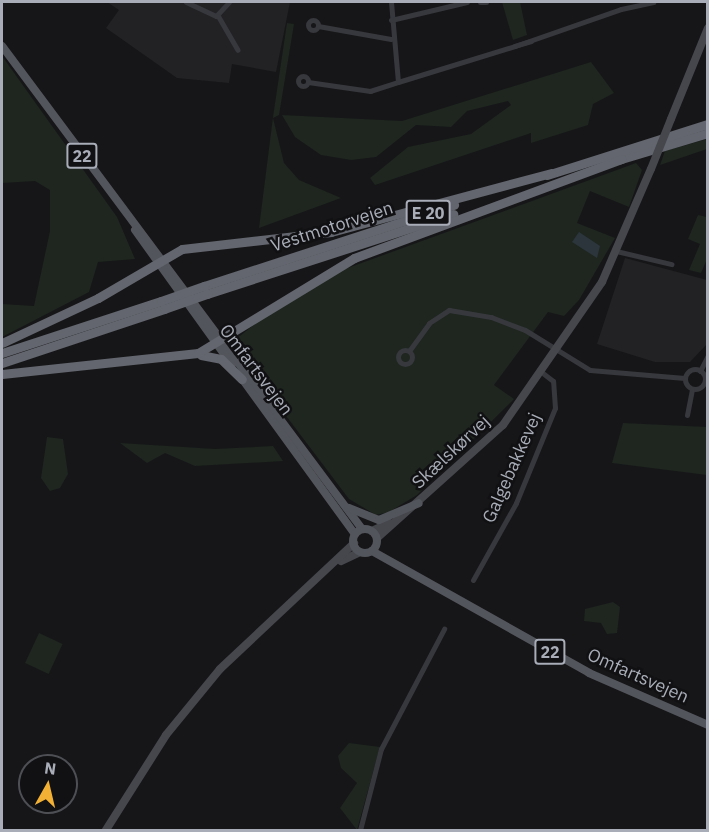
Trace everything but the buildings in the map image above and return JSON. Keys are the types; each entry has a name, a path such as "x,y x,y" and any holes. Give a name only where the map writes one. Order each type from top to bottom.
{"highway":[{"name":"Vestmotorvejen","path":"2,363 206,290 551,173 708,124"},
{"name":"Vestmotorvejen","path":"206,290 621,159 708,134"},
{"path":"2,374 198,353 220,343 295,289 354,258 621,159"},
{"path":"2,343 98,298 159,260 195,247 341,229 551,173"},
{"name":"Vestmotorvejen","path":"2,353 163,305"},
{"path":"157,357 216,356 242,379"}],"main road":[{"name":"Omfartsvejen","path":"2,46 132,224 183,288 242,379 357,536"},
{"name":"Omfartsvejen","path":"159,260 188,306 220,343 328,485 357,536"},
{"path":"328,485 354,513 367,519 385,519 418,503"},
{"path":"357,536 375,537 372,551"},
{"name":"22","path":"357,536 360,552 372,551"},
{"name":"Omfartsvejen","path":"375,537 400,563"},
{"name":"Omfartsvejen","path":"372,551 400,563 580,669 708,725"}],"street":[{"path":"186,2 218,16 237,50"},
{"path":"218,16 229,2"},
{"path":"391,2 391,39 398,82"},
{"path":"391,20 467,2"},
{"path":"480,2 486,2"},
{"path":"621,9 622,2"},
{"path":"308,82 370,91 531,41 621,9 653,2"},
{"path":"318,26 391,39"},
{"name":"Skælskørvej","path":"375,537 418,503 503,424 602,282 635,208 708,28"},
{"path":"616,250 671,264"},
{"path":"409,351 429,323 449,310 491,317 590,370 685,378"},
{"path":"700,371 708,355"},
{"name":"Galgebakkevej","path":"473,580 516,502 555,408 553,381 539,370"},
{"path":"685,378 690,370 700,371"},
{"path":"692,389 706,384 700,371"},
{"path":"685,378 692,389 687,415"},
{"path":"106,831 153,754 207,684 256,631 334,564 357,536"},
{"path":"334,564 360,552"},
{"path":"360,831 381,749 444,629"}],"shaded area":[{"path":"107,2 290,2 276,72 232,64 229,83 177,78 106,28 119,10"},
{"path":"502,2 520,2 527,35 513,40"},
{"path":"287,23 294,24 279,115 273,118 284,163 299,180 341,198 259,228 273,117"},
{"path":"2,56 117,217 135,259 98,262 89,292 2,337 2,304 34,306 50,231 50,190 35,181 2,183"},
{"path":"591,62 614,93 593,104 588,125 531,143 531,133 375,185 370,178 408,147 471,134 511,105 508,101 467,111 451,127 416,125 376,157 351,160 321,155 295,137 282,115 402,121"},
{"path":"707,139 707,149 660,165 665,151"},
{"path":"636,163 642,170 629,207 590,191 577,223 615,238 579,300 564,316 548,312 494,385 514,399 417,495 389,512 376,515 349,499 231,343 269,313 345,269"},
{"path":"698,215 707,217 707,259 701,273 689,270 700,244 688,239"},
{"path":"579,232 600,246 597,258 572,242"},
{"path":"625,258 707,280 707,344 690,362 655,362 597,344"},
{"path":"623,423 707,427 707,475 612,463"},
{"path":"47,437 63,439 68,474 60,488 50,491 41,478"},
{"path":"120,443 215,449 273,446 283,461 195,466 165,453 147,463"},
{"path":"613,602 620,607 617,633 607,634 601,623 584,621 585,609"},
{"path":"39,633 63,644 49,674 25,663"},
{"path":"349,743 380,747 357,830 340,808 357,783 341,768 338,756"}]}
